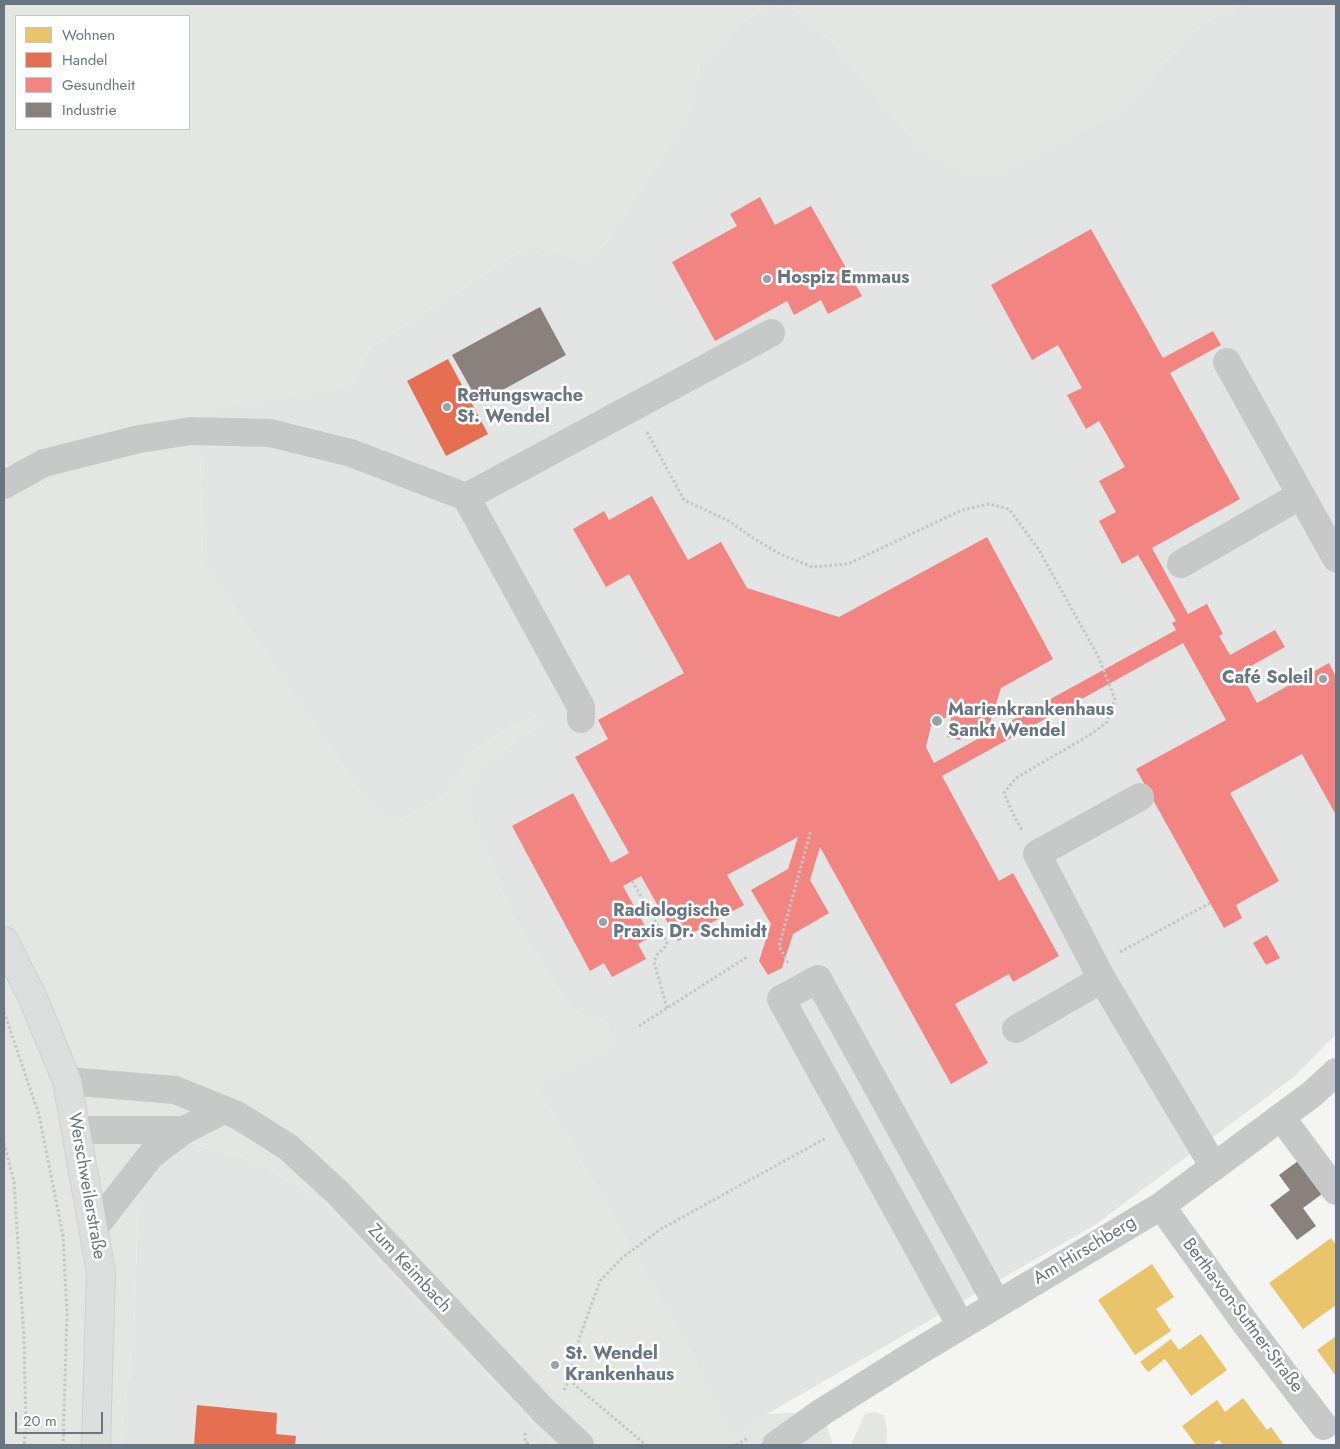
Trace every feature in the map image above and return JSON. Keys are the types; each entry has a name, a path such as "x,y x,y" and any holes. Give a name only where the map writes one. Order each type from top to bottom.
{"main road":[{"name":"Werschweilerstraße","path":"4,941 32,996 67,1081 94,1228 101,1272 96,1445"}],"street":[{"path":"466,497 771,333"},
{"path":"1227,362 1336,558"},
{"path":"4,485 44,463 139,439 191,431 270,433 351,453 466,497 581,707 582,719"},
{"path":"1180,564 1301,495"},
{"path":"1140,797 1037,854 1099,972 1214,1167"},
{"path":"1016,1029 1099,972"},
{"path":"961,1326 782,999 818,979 997,1304"},
{"name":"Am Hirschberg","path":"776,1445 822,1412 1161,1206 1312,1094 1336,1072"},
{"name":"Zum Keimbach","path":"67,1081 175,1090 237,1115 288,1147 338,1193 544,1411 580,1445"},
{"path":"94,1228 151,1155 184,1130 224,1110"},
{"path":"1281,1117 1336,1191"},
{"path":"76,1130 184,1130"},
{"name":"Bertha-von-Suttner-Straße","path":"1161,1206 1246,1324 1324,1426"},
{"path":"812,1445 822,1412"}],"path":[{"path":"633,407 684,500 729,521 780,554 812,568 848,564 962,510 988,504 1009,509 1039,550 1098,656 1115,699 1107,722 1093,733 1016,778 1004,793 1015,818 1037,854"},
{"path":"632,881 667,942 654,962 667,1008"},
{"path":"1099,972 1210,903"},
{"path":"639,1026 747,957"},
{"path":"4,1012 40,1115 63,1236 67,1314 63,1445"},
{"path":"530,1445 525,1440 524,1432 562,1392 569,1380 575,1350 600,1281 623,1257 661,1229 851,1125"},
{"path":"4,1143 14,1182 24,1338 26,1426 24,1445"},
{"path":"569,1380 646,1445"}],"shaded area":[{"path":"4,4 773,4 742,21 700,65 685,122 596,256 574,257 530,245 370,348 350,386 199,411 203,563 374,811 394,824 443,796 475,750 512,725 535,716 542,725 517,740 480,768 471,787 469,811 516,925 572,1010 610,1024 616,1047 538,1087 685,1342 734,1438 767,1414 822,1412 833,1445 553,1445 325,1203 261,1164 193,1143 139,1179 134,1332 120,1445 4,1445"},
{"name":"Marienkrankenhaus Sankt Wendel","path":"773,4 790,4 835,45 923,152 1114,115 1201,25 1244,4 1336,4 1336,1034 1295,1076 1095,1225 767,1414 734,1439 685,1342 538,1087 610,1024 572,1010 516,925 469,811 471,787 480,768 517,740 542,725 535,716 512,725 475,750 443,796 394,824 374,811 203,563 199,411 350,386 370,348 530,245 574,257 596,256 685,122 700,65 742,21"},
{"path":"790,4 1244,4 1201,25 1114,115 1000,175 967,175 923,152 835,45"},
{"path":"192,1143 261,1164 325,1203 553,1445 120,1445 134,1332 139,1179"},
{"path":"874,1412 884,1415 887,1431 886,1445 851,1445 865,1414"}],"building: Wohnen":[{"path":"1331,1238 1336,1245 1336,1305 1303,1329 1269,1283"},
{"path":"1152,1264 1174,1297 1156,1309 1171,1331 1135,1355 1098,1300"},
{"path":"1201,1334 1227,1370 1191,1396 1165,1359 1148,1372 1140,1362 1171,1339 1179,1350"},
{"path":"1336,1336 1336,1376 1317,1350"},
{"path":"1243,1398 1267,1430 1271,1427 1284,1445 1223,1445 1219,1440 1212,1445 1196,1445 1182,1426 1217,1400 1225,1412"}],"building: Handel":[{"name":"Rettungswache St. Wendel","path":"448,359 488,434 446,456 407,381"},
{"path":"197,1405 277,1413 276,1434 296,1436 295,1445 194,1445"}],"building: Gesundheit":[{"name":"Hospiz Emmaus","path":"760,197 775,225 811,206 862,296 828,314 821,300 794,315 787,301 715,341 672,262 737,226 730,214"},
{"path":"1091,229 1163,358 1213,331 1221,345 1170,373 1240,499 1152,548 1188,614 1207,604 1223,634 1219,636 1230,655 1275,630 1285,647 1240,672 1257,703 1329,663 1336,677 1336,815 1302,754 1230,793 1279,881 1236,905 1242,918 1224,928 1136,769 1226,720 1183,643 942,776 999,881 1013,873 1059,956 1013,982 1009,974 955,1004 988,1063 951,1084 820,847 810,880 829,913 793,934 782,968 768,975 759,961 771,924 751,890 788,869 798,837 727,875 744,905 678,941 641,876 623,886 651,937 638,944 646,959 612,977 604,963 590,971 512,826 573,793 611,863 629,853 575,757 608,739 598,720 684,673 629,574 606,587 573,529 604,511 609,520 652,496 688,560 721,542 747,588 839,617 987,537 1053,659 1001,688 990,723 959,740 947,737 952,714 931,726 926,747 934,763 1176,630 1172,623 1176,621 1138,555 1122,564 1099,521 1116,512 1099,481 1125,467 1099,421 1086,429 1067,395 1082,388 1058,345 1032,360 991,285"},
{"path":"1267,935 1280,958 1266,965 1253,943"}],"building: Industrie":[{"path":"540,307 566,355 479,403 452,355"},
{"path":"1298,1161 1322,1194 1303,1208 1316,1226 1297,1240 1270,1205 1290,1190 1279,1175"}],"place":[{"name":"Hospiz Emmaus","path":"767,279"},
{"name":"Rettungswache St. Wendel","path":"447,407"},
{"name":"Café Soleil","path":"1323,679"},
{"name":"Marienkrankenhaus Sankt Wendel","path":"937,721"},
{"name":"Radiologische Praxis Dr. Schmidt","path":"603,922"},
{"name":"St. Wendel Krankenhaus","path":"555,1365"}]}
